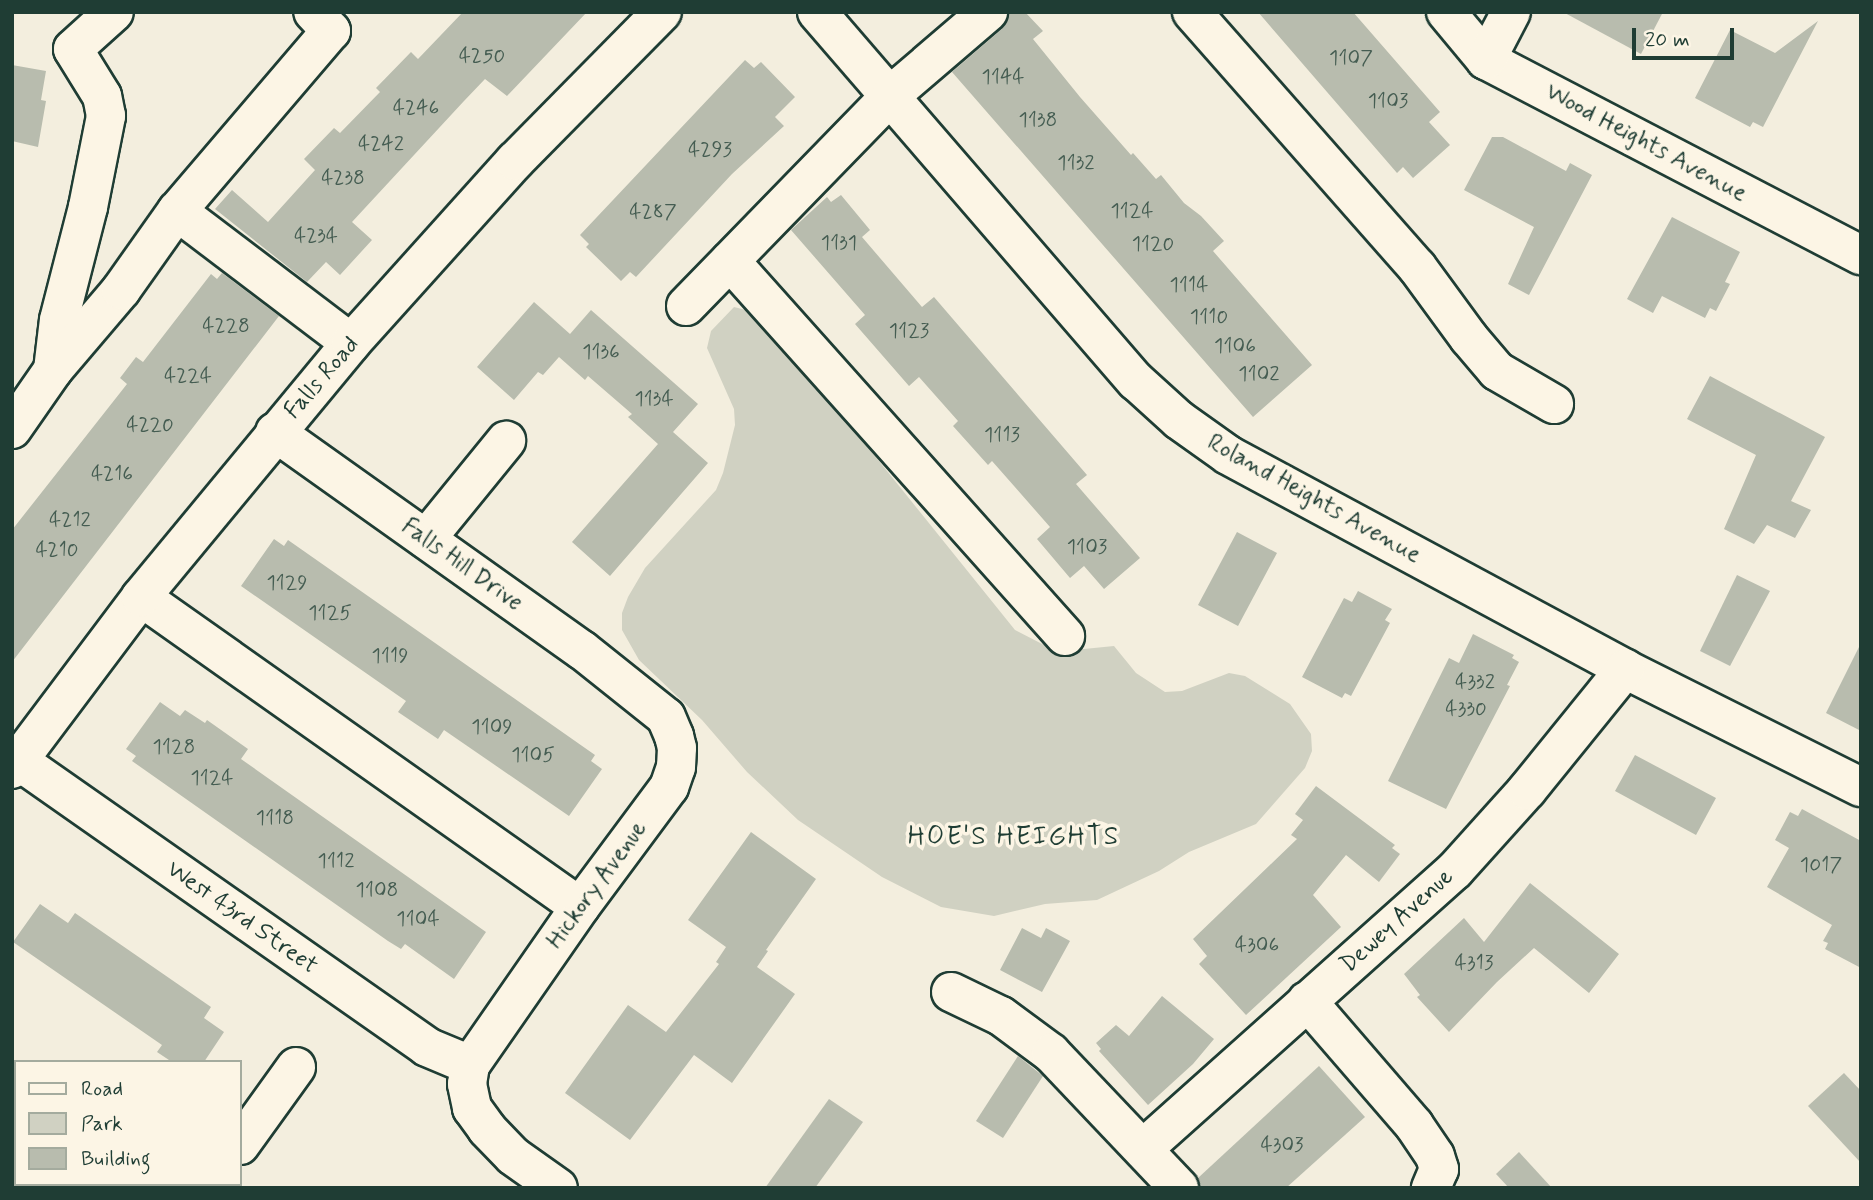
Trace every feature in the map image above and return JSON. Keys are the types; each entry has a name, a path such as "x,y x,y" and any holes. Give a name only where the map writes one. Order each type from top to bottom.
{"street":[{"path":"54,370 59,320 88,207 106,116 102,96 74,49 114,12"},
{"name":"Falls Road","path":"15,765 141,597 351,343 515,161 662,12"},
{"name":"Roland Heights Avenue","path":"817,12 1136,381 1179,420 1228,455 1625,668 1861,787"},
{"path":"686,306 891,95 988,12"},
{"path":"1192,12 1417,267 1497,371 1554,404"},
{"name":"Wood Heights Avenue","path":"1446,12 1486,60 1861,255"},
{"path":"1486,60 1511,12"},
{"path":"12,429 54,370 121,290 177,211 332,18"},
{"path":"177,211 351,343"},
{"path":"730,261 1065,636"},
{"name":"Falls Hill Drive","path":"275,432 582,650 646,701"},
{"path":"426,539 506,440"},
{"path":"141,597 580,907"},
{"name":"Dewey Avenue","path":"1144,1149 1455,870 1527,790 1625,668"},
{"name":"Hickory Avenue","path":"470,1065 580,907 669,787 676,767 677,748 666,717 646,701"},
{"name":"West 43rd Street","path":"15,765 427,1047 470,1065"},
{"path":"951,992 1002,1016 1051,1054 1179,1188"},
{"path":"1307,1002 1414,1125 1435,1156 1439,1169 1431,1188"},
{"path":"470,1065 467,1084 472,1108 487,1129 513,1156 558,1188"},
{"path":"242,1142 296,1067"}],"green space":[{"path":"734,307 750,311 788,348 1015,630 1046,646 1064,651 1114,646 1136,673 1165,692 1182,691 1229,673 1245,676 1290,704 1311,734 1312,751 1305,768 1256,824 1189,852 1159,871 1097,900 1045,904 994,916 941,907 882,877 798,820 747,772 702,720 639,660 622,630 622,613 645,568 716,490 723,473 735,425 734,409 707,348 711,331"}],"building":[{"path":"463,12 587,12 507,96 485,79 464,101 352,222 372,240 340,275 326,262 307,282 215,209 232,190 268,222 315,170 304,159 334,128 340,133 380,92 376,88 411,52 418,59"},
{"path":"1009,12 1025,12 1043,31 1033,39 1080,97 1131,155 1133,153 1156,179 1161,175 1184,203 1201,216 1224,241 1213,251 1312,365 1253,417 952,72 1002,29"},
{"path":"1258,12 1353,12 1440,112 1429,122 1450,145 1413,178 1403,167 1397,173"},
{"path":"1563,12 1663,12 1641,54"},
{"path":"1818,21 1763,127 1753,122 1750,127 1695,98 1730,30 1775,53"},
{"path":"745,60 754,68 761,62 795,97 775,117 784,126 732,174 636,277 630,272 621,281 586,247 589,244 580,235"},
{"path":"12,65 46,71 41,100 46,101 38,147 12,141"},
{"path":"1492,137 1503,137 1566,171 1570,163 1592,175 1529,295 1508,284 1534,227 1464,190"},
{"path":"841,195 870,230 862,237 922,307 934,297 1087,475 1076,484 1140,558 1104,589 1084,566 1070,578 1037,539 1050,527 992,461 988,465 953,426 958,421 919,377 909,386 855,324 865,315 791,230 827,197 831,202"},
{"path":"1672,217 1740,252 1725,282 1730,284 1716,311 1710,308 1705,318 1662,296 1653,313 1627,299"},
{"path":"222,273 279,316 12,662 12,530 127,384 120,378 136,357 143,362 211,274 217,279"},
{"path":"534,302 570,334 591,310 698,404 673,432 708,463 610,576 572,542 658,444 628,417 632,414 588,376 585,380 559,357 543,375 538,372 514,400 477,367"},
{"path":"1710,376 1825,437 1791,501 1811,510 1795,538 1767,525 1754,544 1724,529 1756,455 1687,419"},
{"path":"1237,532 1277,553 1238,626 1198,605"},
{"path":"274,539 284,546 288,540 595,755 591,761 602,769 569,816 444,730 438,739 398,712 406,701 241,586"},
{"path":"1737,575 1770,591 1730,666 1700,651"},
{"path":"1358,591 1392,609 1385,620 1390,623 1351,696 1345,693 1342,698 1302,677 1344,598 1352,602"},
{"path":"1473,634 1514,655 1512,658 1519,662 1507,685 1510,686 1446,809 1388,781 1449,658 1459,663"},
{"path":"1861,643 1861,731 1826,713"},
{"path":"160,702 180,716 185,710 205,723 207,720 248,749 241,759 486,932 454,979 405,944 401,949 388,941 132,761 136,756 126,749"},
{"path":"1635,755 1716,798 1696,835 1615,791"},
{"path":"1316,786 1395,845 1392,848 1400,854 1379,882 1346,855 1313,895 1341,927 1246,1015 1199,964 1207,956 1193,939 1297,839 1291,835 1303,820 1295,814"},
{"path":"1802,809 1861,841 1861,968 1825,949 1828,943 1823,941 1832,925 1767,887 1789,848 1775,840 1790,812 1798,816"},
{"path":"751,832 816,879 757,967 795,994 732,1083 694,1055 630,1140 565,1093 628,1005 666,1032 719,964 716,962 726,947 688,920"},
{"path":"1530,883 1619,954 1589,993 1534,948 1449,1032 1417,997 1420,995 1404,974 1464,918 1484,942"},
{"path":"40,904 68,923 75,913 211,1007 204,1018 224,1032 205,1060 169,1060 157,1052 162,1045 13,942"},
{"path":"1022,928 1041,938 1046,928 1070,941 1042,992 1000,970"},
{"path":"1162,996 1214,1039 1193,1064 1148,1105 1099,1051 1101,1049 1096,1043 1116,1025 1129,1036"},
{"path":"1018,1056 1043,1076 1003,1138 976,1121"},
{"path":"1319,1066 1365,1117 1286,1188 1200,1188 1198,1178"},
{"path":"1844,1073 1861,1091 1861,1163 1808,1106"},
{"path":"829,1099 863,1122 815,1188 765,1188"},
{"path":"1519,1152 1552,1188 1509,1188 1496,1174"}],"district":[{"name":"HOE'S HEIGHTS","path":"1014,838"}]}
